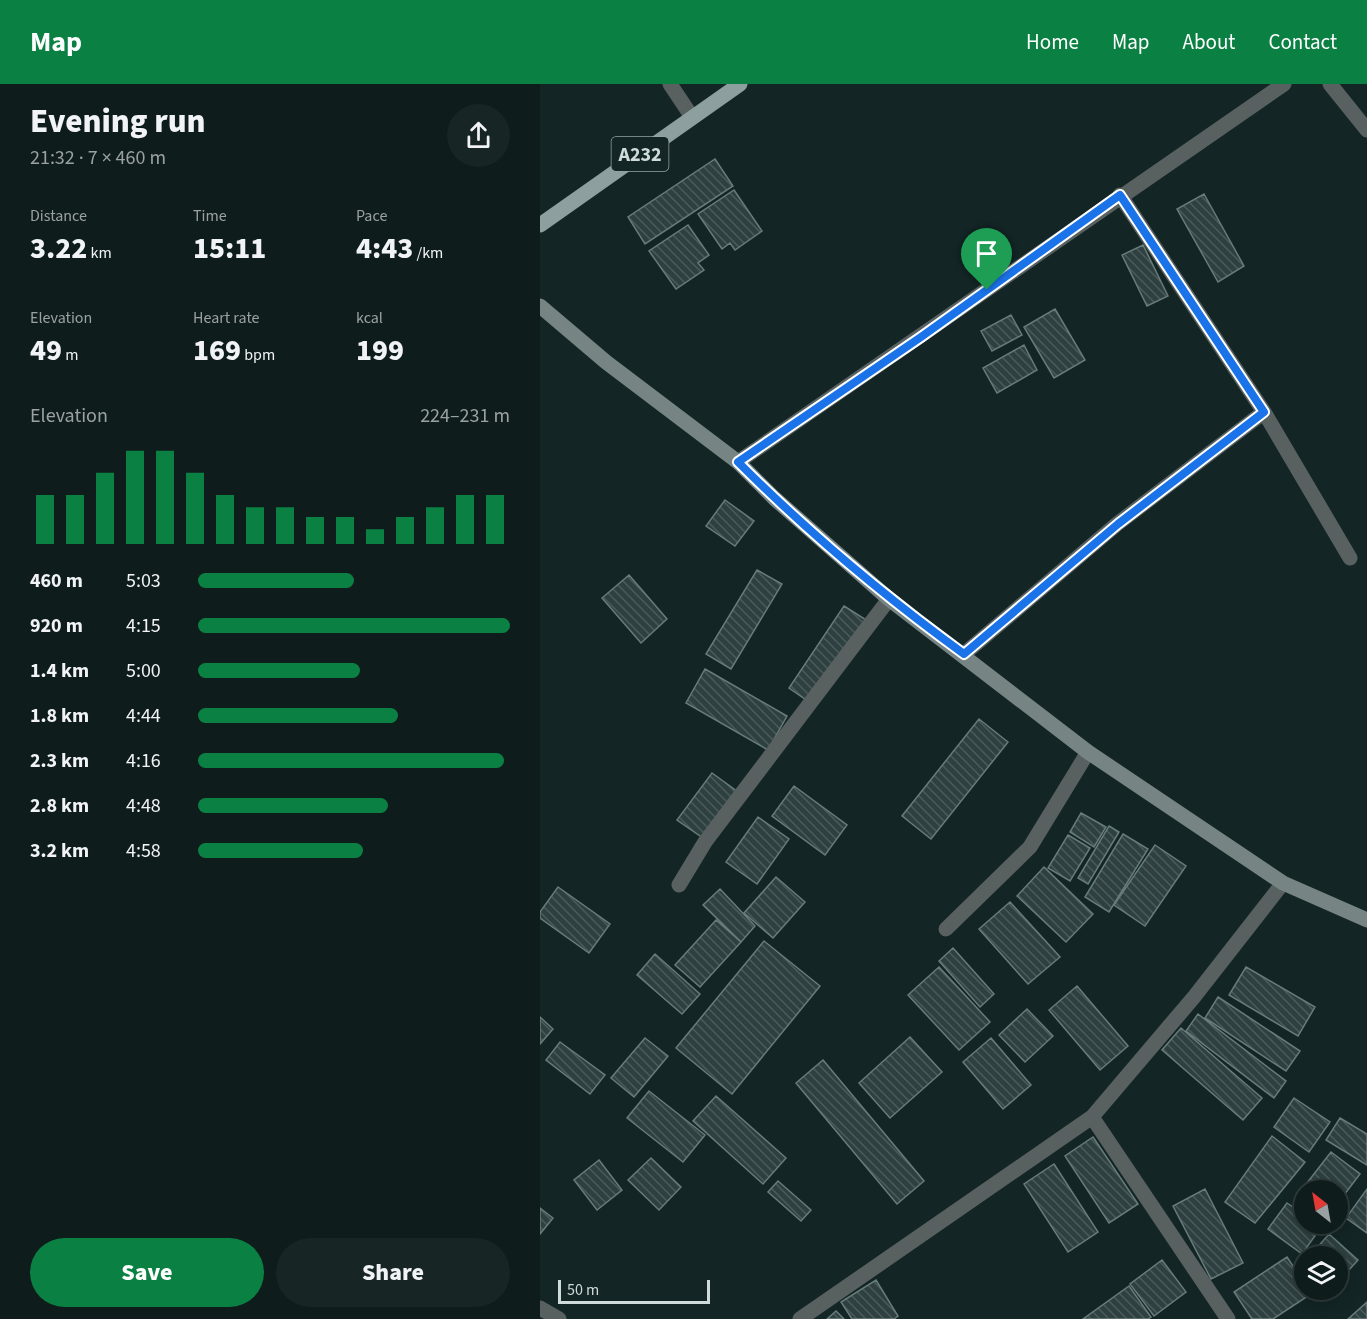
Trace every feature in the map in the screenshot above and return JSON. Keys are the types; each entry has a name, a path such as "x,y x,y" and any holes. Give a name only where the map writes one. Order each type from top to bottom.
{"main road":[{"name":"A232","path":"540,225 740,84"},
{"path":"540,306 606,362 738,462 774,498 889,600 964,654 1088,752 1283,883 1367,920"}],"street":[{"path":"670,84 692,117"},
{"path":"738,462 921,337 1120,195 1284,84"},
{"path":"1330,84 1367,130"},
{"path":"1120,195 1264,412 1350,558"},
{"path":"964,654 1118,524 1264,412"},
{"path":"679,885 705,842 889,600"},
{"path":"946,929 1030,847 1088,752"},
{"path":"800,1319 1092,1117 1194,997 1283,883"},
{"path":"1092,1117 1228,1319"},
{"path":"540,1308 559,1319"}],"building":[{"path":"715,159 733,186 645,244 628,217"},
{"path":"734,190 762,231 735,250 730,243 722,249 698,214"},
{"path":"1204,194 1244,266 1218,282 1177,209"},
{"path":"688,225 709,255 698,263 704,270 676,289 649,251"},
{"path":"1143,245 1168,296 1147,306 1122,255"},
{"path":"1055,309 1085,360 1054,378 1024,327"},
{"path":"1011,315 1022,335 992,351 981,331"},
{"path":"1024,345 1037,370 997,393 983,368"},
{"path":"725,500 754,521 735,546 706,526"},
{"path":"757,570 782,584 731,669 706,654"},
{"path":"629,575 667,619 641,643 602,598"},
{"path":"844,606 871,623 815,706 789,688"},
{"path":"705,669 787,716 768,750 686,703"},
{"path":"979,719 1008,742 931,839 902,816"},
{"path":"712,773 738,792 703,838 677,820"},
{"path":"794,786 847,825 825,855 772,816"},
{"path":"1081,813 1106,827 1094,847 1070,832"},
{"path":"758,817 789,839 757,884 726,862"},
{"path":"1109,826 1119,832 1088,884 1078,878"},
{"path":"1123,834 1148,849 1109,912 1085,897"},
{"path":"1068,835 1090,848 1070,881 1048,868"},
{"path":"1155,845 1186,866 1145,926 1114,905"},
{"path":"1044,867 1093,914 1066,942 1017,896"},
{"path":"776,877 805,902 773,938 744,913"},
{"path":"558,887 610,924 589,953 540,918 540,912"},
{"path":"720,889 755,926 741,942 703,905"},
{"path":"1010,902 1060,957 1028,984 979,929"},
{"path":"716,920 741,942 700,987 675,965"},
{"path":"764,941 820,986 732,1094 676,1048"},
{"path":"953,948 994,994 980,1007 939,961"},
{"path":"655,954 700,994 682,1014 637,975"},
{"path":"939,967 990,1022 959,1050 908,995"},
{"path":"1246,967 1315,1007 1298,1036 1229,995"},
{"path":"1077,986 1128,1046 1100,1070 1049,1010"},
{"path":"1218,997 1300,1051 1286,1071 1205,1018"},
{"path":"1027,1009 1053,1036 1025,1062 999,1035"},
{"path":"1198,1014 1286,1081 1274,1098 1186,1031"},
{"path":"540,1017 553,1029 540,1044"},
{"path":"1181,1028 1262,1098 1243,1120 1162,1050"},
{"path":"910,1037 942,1072 890,1118 859,1083"},
{"path":"645,1038 668,1056 634,1097 611,1078"},
{"path":"991,1038 1031,1085 1003,1109 963,1062"},
{"path":"560,1042 605,1075 590,1094 546,1060"},
{"path":"823,1060 924,1181 897,1204 796,1083"},
{"path":"649,1091 705,1135 683,1162 627,1118"},
{"path":"716,1096 786,1158 763,1184 693,1121"},
{"path":"1294,1098 1330,1122 1309,1152 1274,1127"},
{"path":"1340,1118 1367,1134 1367,1165 1326,1140"},
{"path":"1272,1136 1305,1162 1255,1223 1225,1202"},
{"path":"1093,1137 1138,1204 1109,1223 1065,1156"},
{"path":"1331,1152 1360,1174 1348,1190 1348,1180 1309,1180"},
{"path":"651,1158 681,1187 659,1210 628,1180"},
{"path":"599,1160 622,1190 597,1210 574,1180"},
{"path":"1054,1164 1098,1232 1068,1252 1024,1184"},
{"path":"778,1181 811,1210 801,1221 768,1192"},
{"path":"1205,1189 1243,1263 1211,1279 1173,1206"},
{"path":"1367,1189 1367,1233 1348,1219 1348,1215"},
{"path":"1287,1203 1294,1208 1294,1234 1316,1234 1308,1246 1294,1246 1294,1248 1268,1229"},
{"path":"540,1208 553,1218 540,1234"},
{"path":"1329,1234 1342,1246 1319,1246"},
{"path":"1348,1251 1358,1260 1348,1271"},
{"path":"1287,1257 1294,1268 1294,1300 1302,1300 1273,1319 1252,1319 1234,1292"},
{"path":"1162,1260 1186,1292 1154,1316 1130,1284"},
{"path":"876,1280 898,1316 894,1319 852,1319 841,1302"},
{"path":"1129,1286 1151,1317 1148,1319 1083,1319"},
{"path":"1367,1302 1367,1319 1348,1319"},
{"path":"836,1311 844,1319 827,1319"}],"route":[{"path":"1120,195 1264,412 1118,524 964,654 889,600 774,498 738,462 987,290 1120,195"}]}
